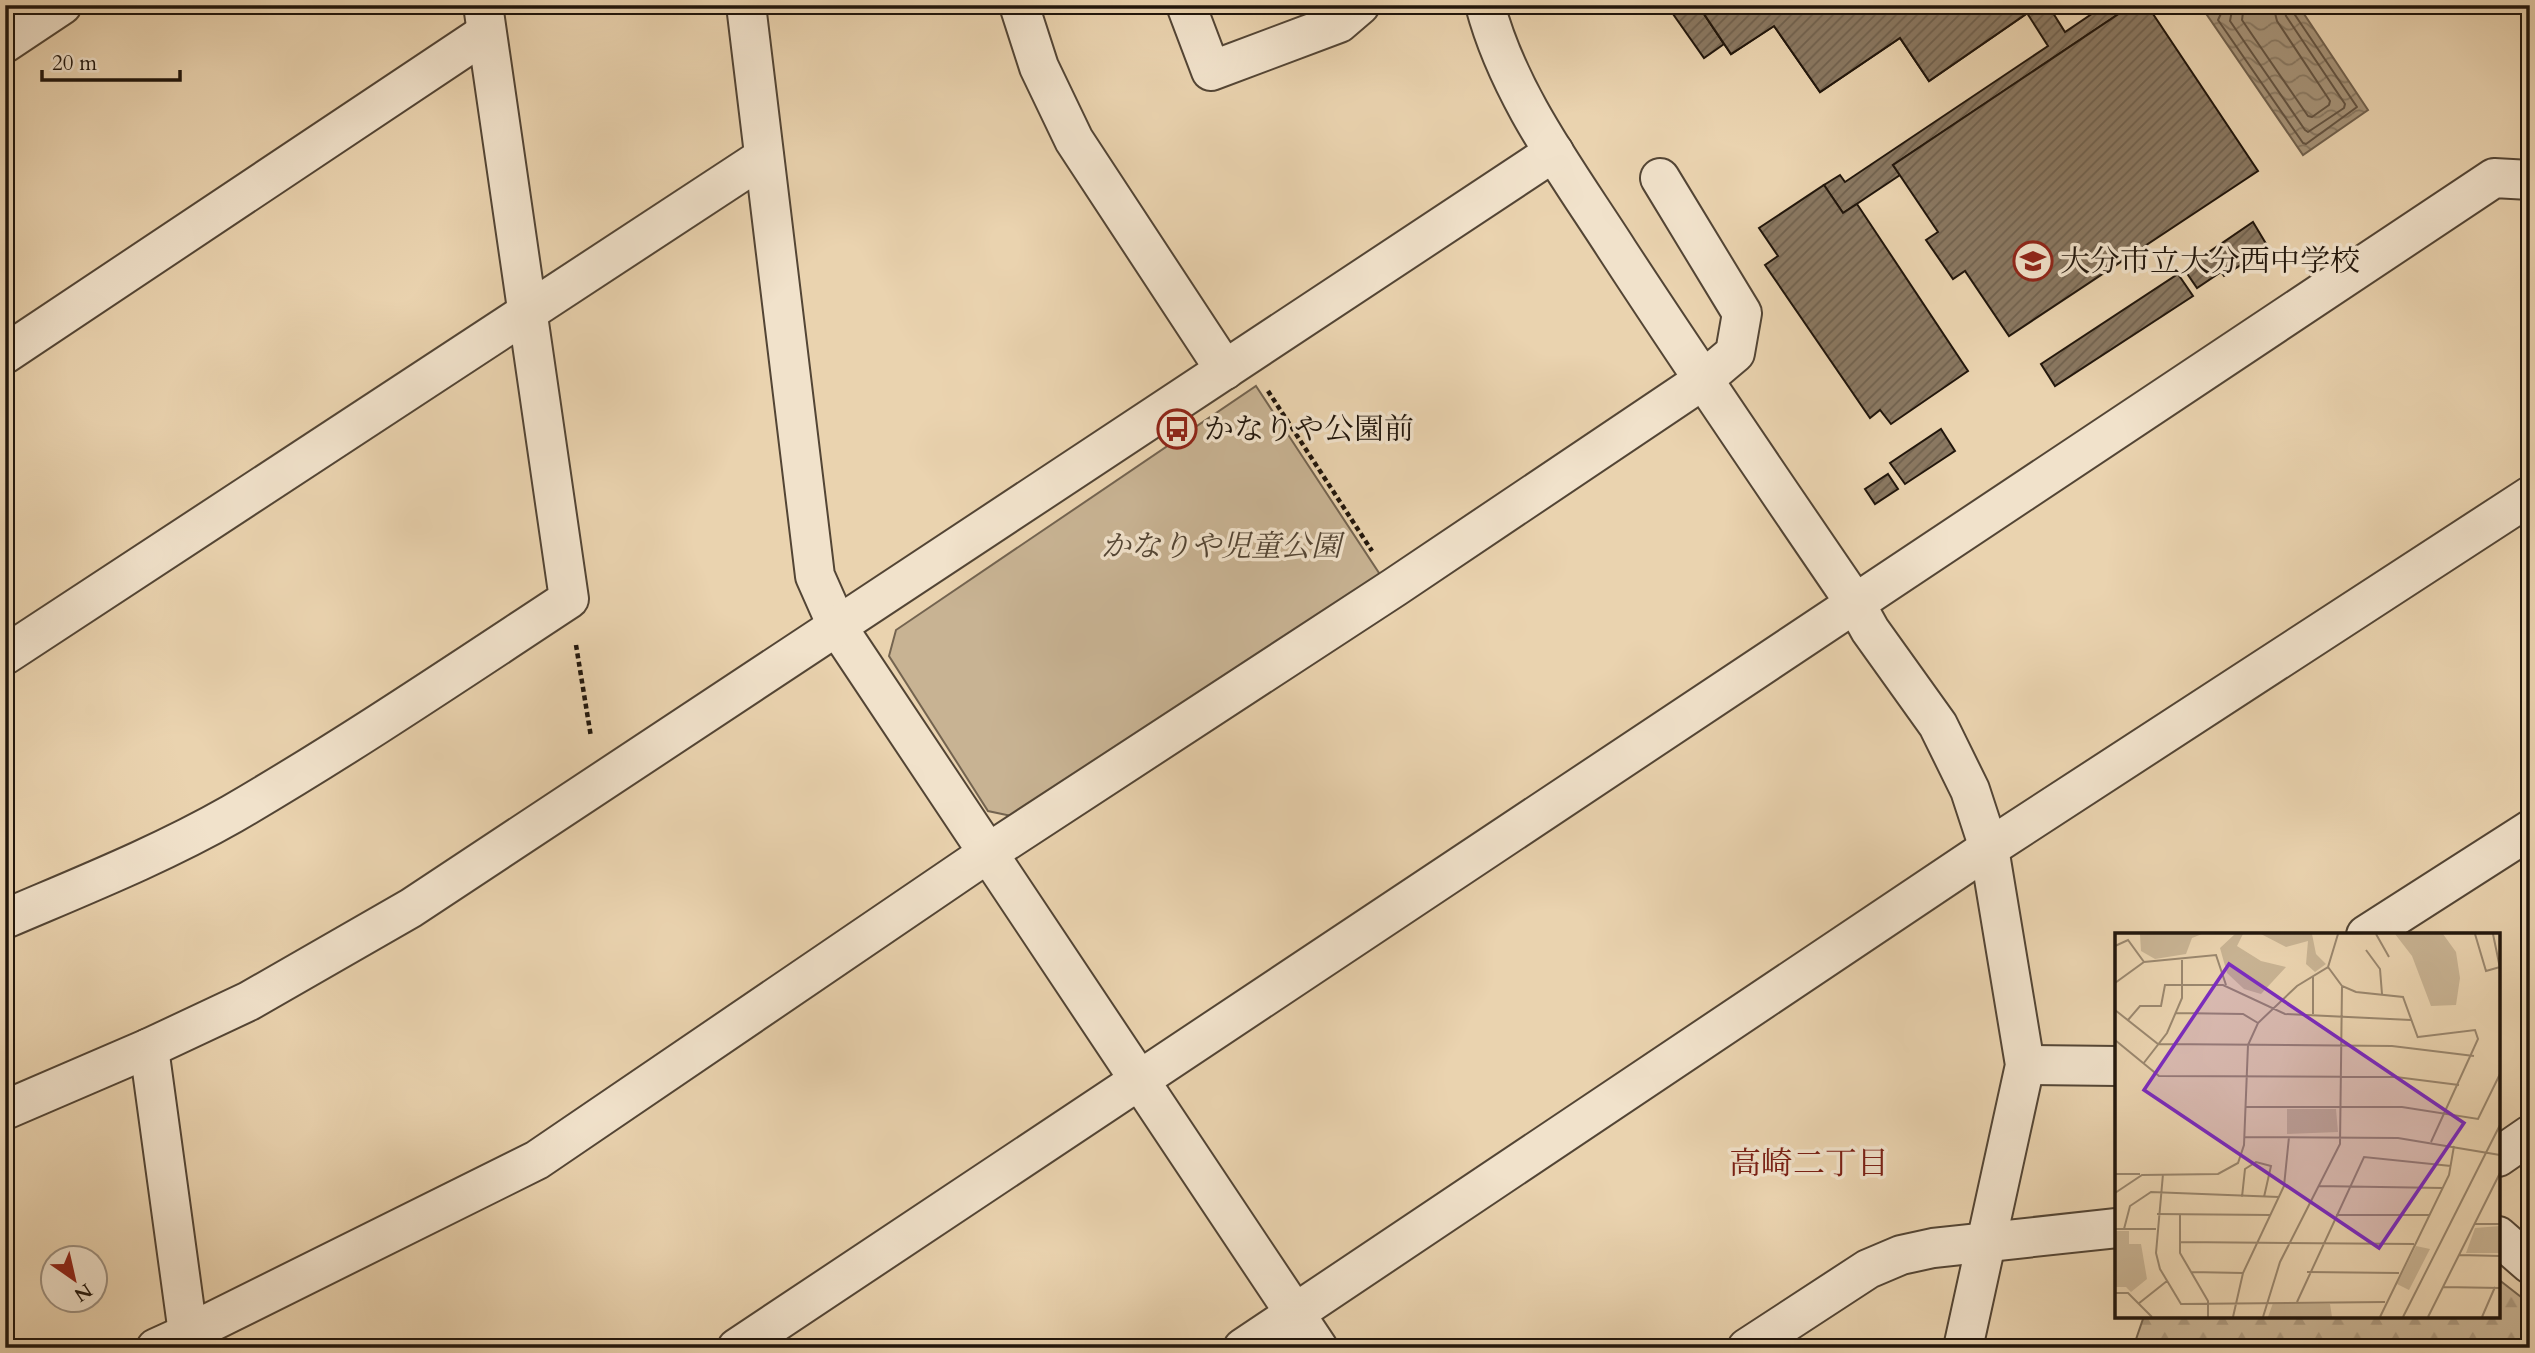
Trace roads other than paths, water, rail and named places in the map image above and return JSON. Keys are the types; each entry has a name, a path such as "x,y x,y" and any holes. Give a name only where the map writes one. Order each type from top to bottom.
{"street":[{"path":"5,43 62,5"},
{"path":"746,5 815,576 838,628 1318,1348"},
{"path":"1019,5 1039,67 1074,141 1225,370"},
{"path":"1186,5 1211,71 1339,23 1360,5"},
{"path":"1485,5 1493,37 1518,90 1554,152 1703,380 1855,603 1870,630 1938,725 1970,790 1989,848 2025,1065 1963,1348"},
{"path":"5,354 484,19 569,599 394,714 231,814 125,868 5,919"},
{"path":"5,1110 149,1048 249,1001 411,908 1554,152"},
{"path":"5,654 764,157"},
{"path":"149,1048 178,1343 537,1160 988,853 1395,587 1703,380 1735,353 1742,313 1660,178"},
{"path":"737,1348 2494,178 2530,180"},
{"path":"1243,1348 1989,848 2530,496"},
{"path":"2369,933 2530,830"},
{"path":"2025,1065 2115,1066"},
{"path":"2500,1156 2530,1135"},
{"path":"1747,1348 1868,1269 1901,1255 1933,1248 2115,1228"},
{"path":"2500,1238 2530,1264"}],"water":[{"path":"2222,5 2298,5 2368,110 2303,155 2207,15"}],"place":[{"name":"大分市立大分西中学校","path":"2033,261"},
{"name":"かなりや公園前","path":"1177,429"}],"district":[{"name":"高崎二丁目","path":"1809,1163"}],"park label":[{"name":"かなりや児童公園","path":"1221,546"}]}
